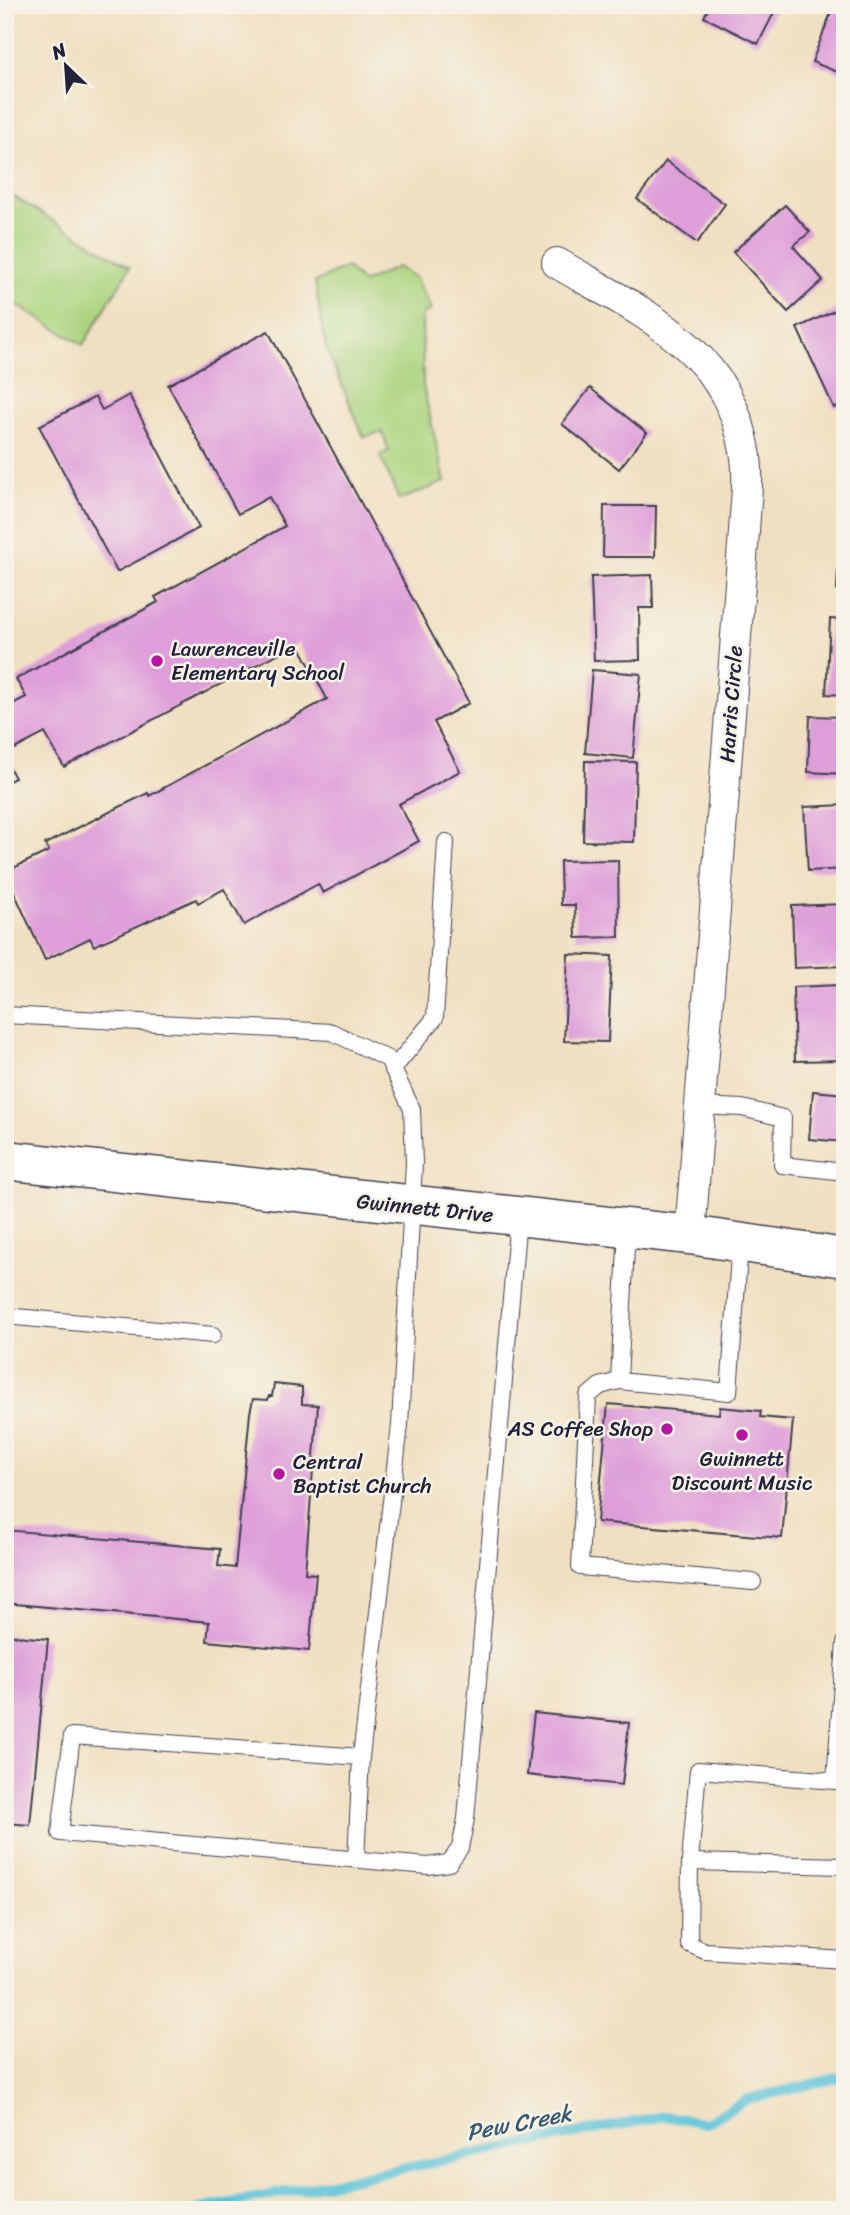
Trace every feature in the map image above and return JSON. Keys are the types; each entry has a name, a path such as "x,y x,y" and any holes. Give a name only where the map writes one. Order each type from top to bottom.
{"street":[{"name":"Harris Circle","path":"557,263 679,335 723,386 738,417 746,455 744,532 690,1235"},
{"name":"Gwinnett Drive","path":"5,1160 412,1207 690,1235 845,1258"}],"lane":[{"path":"393,1069 435,1018 446,842"},
{"path":"5,1015 332,1032 388,1059 412,1109 412,1207 400,1425 361,1757 356,1860"},
{"path":"700,1106 742,1108 783,1118 782,1165 845,1172"},
{"path":"361,1757 72,1736 60,1833 428,1866 449,1863 460,1848 466,1819 518,1218"},
{"path":"619,1381 627,1228"},
{"path":"740,1242 729,1392 619,1381 600,1386 588,1396 580,1567 753,1582"},
{"path":"5,1317 214,1335"},
{"path":"845,1643 840,1781 698,1770 690,1863 689,1944 705,1951 845,1961"},
{"path":"690,1863 845,1866"}],"green space":[{"path":"11,195 130,267 83,345 5,298 5,204"},
{"path":"346,267 363,283 397,267 415,277 431,310 422,314 423,386 445,482 399,500 380,455 389,451 382,432 364,437 326,348 315,282"}],"building":[{"path":"710,5 778,5 758,44 704,17"},
{"path":"834,5 845,5 845,75 812,62"},
{"path":"666,161 725,204 697,243 637,199"},
{"path":"785,205 810,232 793,246 823,280 788,312 733,252"},
{"path":"838,309 845,323 845,403 834,408 797,328"},
{"name":"Lawrenceville Elementary School","path":"268,331 469,703 434,722 460,771 399,804 419,841 323,893 318,884 244,925 224,889 198,903 196,899 94,946 90,938 45,960 5,872 49,851 45,844 148,793 149,796 327,699 298,643 64,767 45,733 5,754 5,708 26,697 16,679 158,602 155,597 285,526 269,497 238,514 168,385"},
{"path":"590,388 647,433 619,469 562,424"},
{"path":"129,395 199,528 117,572 39,426 95,397 102,410"},
{"path":"604,506 656,506 655,557 603,557"},
{"path":"841,509 845,509 845,591 837,590"},
{"path":"652,575 653,608 639,608 640,660 594,661 591,577"},
{"path":"830,619 845,620 845,695 826,694"},
{"path":"592,670 641,674 633,758 585,753"},
{"path":"810,716 845,717 845,774 808,772"},
{"path":"5,759 15,778 5,783"},
{"path":"585,761 636,762 634,842 583,841"},
{"path":"845,805 845,869 808,871 804,807"},
{"path":"618,860 619,937 576,938 575,905 561,905 560,861"},
{"path":"845,904 845,966 794,968 792,906"},
{"path":"568,954 612,956 608,1042 564,1041"},
{"path":"840,985 843,1060 795,1061 793,987"},
{"path":"813,1091 845,1094 845,1142 809,1139"},
{"name":"Central Baptist Church","path":"274,1384 302,1387 302,1404 318,1405 305,1573 316,1574 309,1651 207,1641 209,1622 5,1603 5,1530 220,1549 218,1566 235,1568 250,1413 253,1399 268,1400 269,1396 272,1396"},
{"path":"608,1404 719,1414 720,1407 761,1411 760,1417 793,1420 782,1538 597,1522"},
{"path":"5,1635 48,1639 30,1825 5,1823"},
{"path":"534,1713 629,1723 622,1785 527,1775"}],"waterway":[{"name":"Pew Creek","path":"196,2210 664,2116 706,2123 746,2100 845,2076"}],"place":[{"name":"Lawrenceville Elementary School","path":"157,661"},
{"name":"AS Coffee Shop","path":"667,1429"},
{"name":"Gwinnett Discount Music","path":"742,1435"},
{"name":"Central Baptist Church","path":"279,1474"}]}
